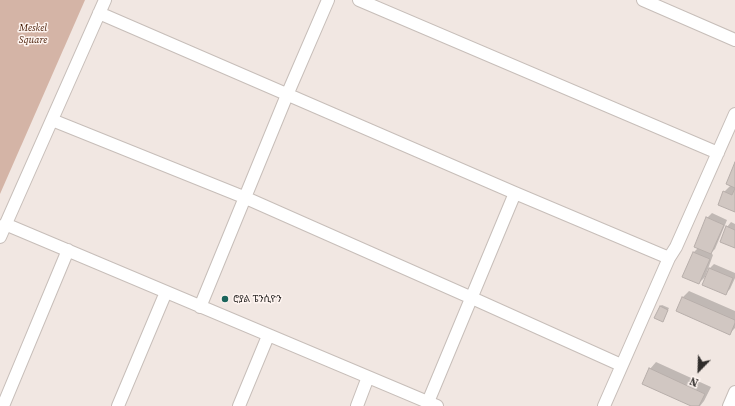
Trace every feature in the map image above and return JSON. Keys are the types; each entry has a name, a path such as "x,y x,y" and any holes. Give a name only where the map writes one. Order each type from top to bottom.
{"street":[{"path":"0,237 105,0"},
{"path":"200,307 287,95 328,0"},
{"path":"359,0 718,153"},
{"path":"643,0 735,40"},
{"path":"99,13 669,258"},
{"path":"604,406 669,258 676,248 735,114"},
{"path":"52,120 246,198 621,365"},
{"path":"6,224 432,404 472,298 515,193"},
{"path":"3,406 68,250"},
{"path":"118,406 166,292"},
{"path":"239,406 268,336"},
{"path":"357,406 368,377"},
{"path":"729,406 735,392"}],"green space":[{"name":"Meskel Square","path":"0,0 85,0 0,194"}],"building":[{"path":"735,162 735,188 726,184"},
{"path":"735,188 735,212 718,205 723,191 732,195"},
{"path":"706,217 724,225 711,254 694,247"},
{"path":"726,226 735,230 735,248 720,242"},
{"path":"693,252 710,259 699,284 682,277"},
{"path":"709,268 733,278 726,295 702,285"},
{"path":"682,297 735,320 730,335 676,311"},
{"path":"660,306 668,310 663,322 654,318"},
{"path":"649,368 705,394 699,406 691,406 642,384"}],"place":[{"name":"ሮያል ፔንሲዮን","path":"225,299"}]}
